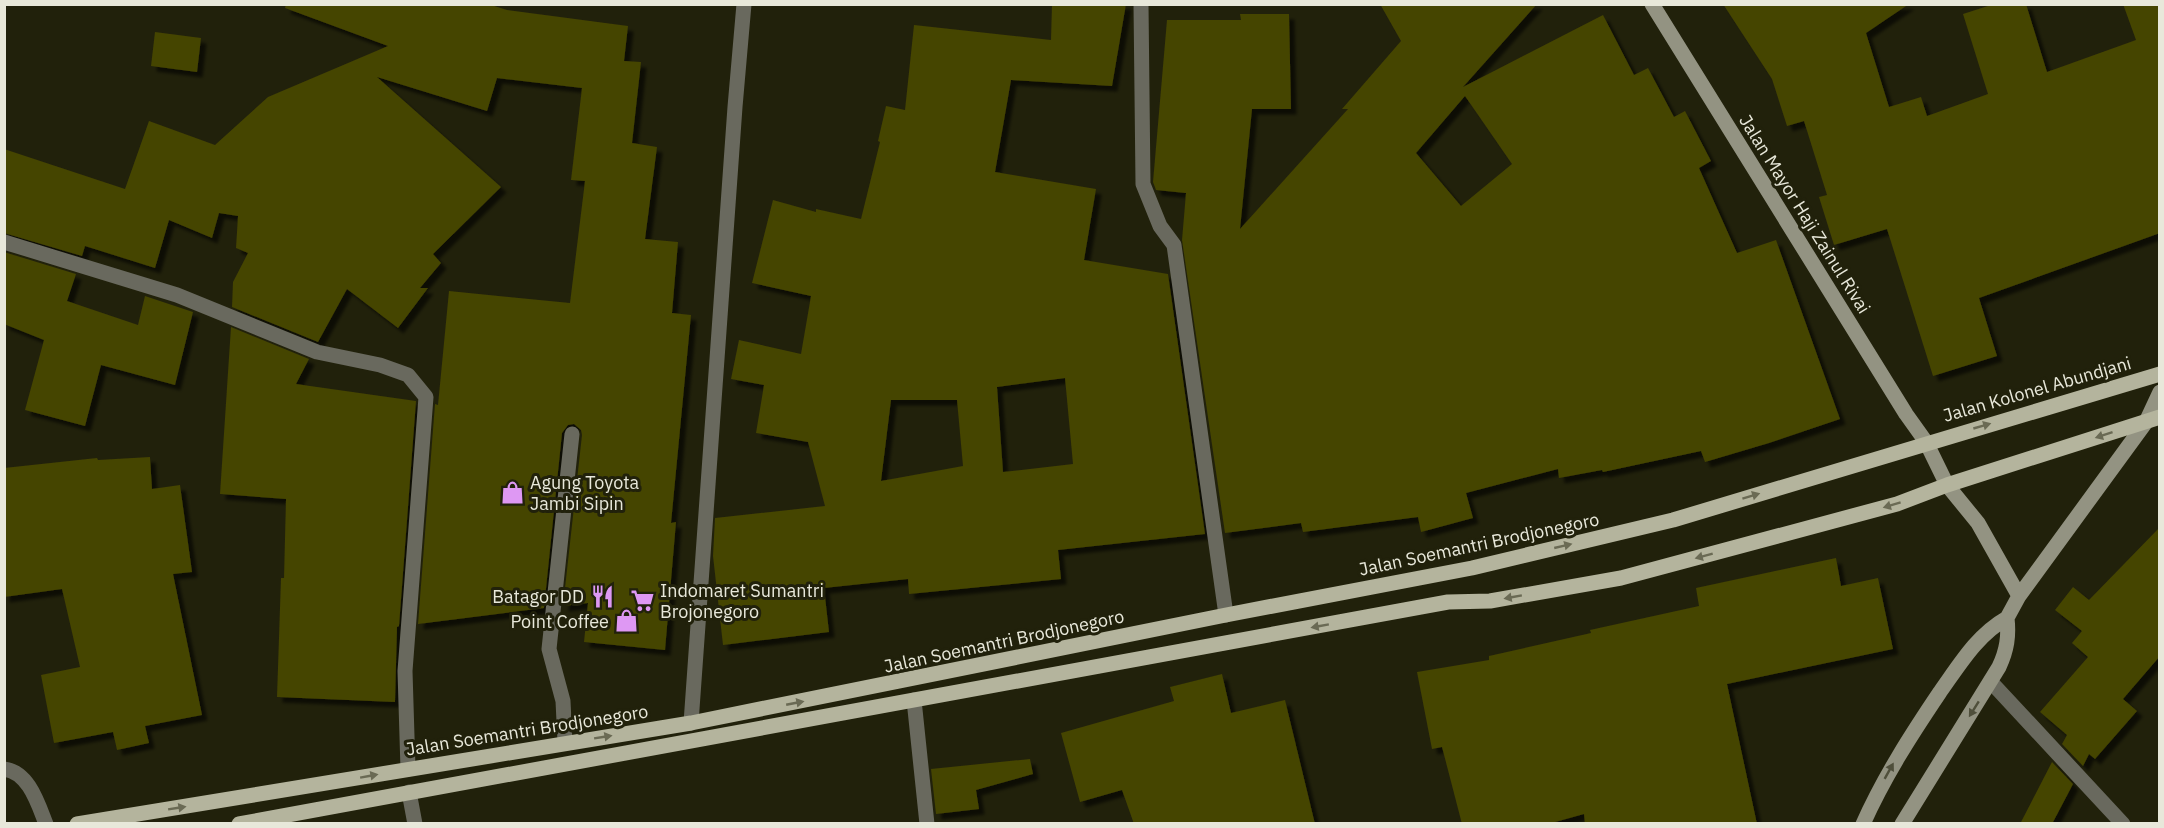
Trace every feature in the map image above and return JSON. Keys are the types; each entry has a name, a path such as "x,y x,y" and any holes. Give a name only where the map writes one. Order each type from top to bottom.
{"main road":[{"name":"Jalan Kolonel Abundjani","path":"1926,442 2160,374"},
{"path":"1947,485 2153,419"},
{"name":"Jalan Soemantri Brodjonegoro","path":"77,824 691,723 1472,568 1673,520 1926,442"},
{"name":"Jalan Soemantri Brodjonegoro","path":"239,824 289,819 409,792 1448,602 1490,601 1621,578 1897,504 1947,485"},
{"path":"938,674 941,695"}],"street":[{"path":"691,723 744,4"},
{"path":"1141,4 1143,184 1160,226 1174,245 1226,615"},
{"name":"Jalan Mayor Haji Zainul Rivai","path":"1652,4 1906,414 1926,442 1947,485 1978,523 2019,596"},
{"path":"4,242 177,296 317,352 389,368 408,375 426,397 405,670 408,769"},
{"path":"1863,824 1894,761 1972,646 1995,625 2007,618 2019,596 2153,419 2160,392"},
{"path":"565,742 563,701 549,649 572,434"},
{"path":"1902,824 1992,682 2007,650 2009,635 2007,618"},
{"path":"1992,682 2123,824"},
{"path":"914,699 927,824"},
{"path":"4,769 13,770 30,786 46,824"},
{"path":"409,792 415,824"}],"building":[{"path":"286,4 488,4 507,10 628,26 624,61 641,62 632,143 657,147 645,239 678,242 672,313 691,315 671,523 676,522 665,650 584,642 588,603 563,606 582,435 581,430 574,424 568,425 562,433 544,608 418,624 435,404 438,405 449,291 570,303 585,181 571,180 582,88 497,78 487,111 377,77 501,187 433,254 441,263 420,288 428,288 398,328 347,289 318,342 232,307 233,282 248,253 236,248 238,216 219,213 212,238 169,220 155,268 85,246 82,256 4,233 4,149 125,189 149,121 215,145 268,97 388,46 285,8"},
{"path":"1052,4 1126,4 1112,86 1011,80 995,172 1096,189 1084,260 1168,274 1205,534 1058,550 1061,579 909,594 908,579 824,588 829,632 723,645 713,556 715,518 825,506 808,442 756,433 764,385 731,379 739,340 801,354 811,296 752,283 773,200 816,212 816,209 861,219 880,142 878,141 886,106 905,110 914,25 1051,40","holes":["1065,378 1073,464 1003,472 997,387","891,400 957,400 963,466 881,481"]},
{"path":"1380,4 1537,4 1463,87 1603,15 1634,75 1648,68 1674,117 1685,111 1711,161 1699,168 1737,253 1776,240 1840,419 1705,462 1701,451 1603,472 1602,470 1559,478 1558,469 1466,493 1473,518 1421,532 1418,517 1303,532 1301,523 1225,533 1182,240 1186,193 1156,190 1153,182 1167,20 1241,20 1240,14 1289,14 1291,109 1252,109 1240,229 1348,109 1342,109 1401,41","holes":["1465,96 1512,164 1461,206 1416,153"]},
{"path":"1723,4 1909,4 1866,33 1889,107 1921,97 1927,116 1988,94 1963,14 1994,4 2026,4 2047,72 2136,40 2123,4 2160,4 2160,233 1979,298 1997,356 1933,376 1887,229 1834,245 1819,197 1827,195 1804,121 1787,126 1772,79"},
{"path":"155,32 201,38 197,72 151,66"},
{"path":"4,252 76,274 67,301 138,325 145,296 193,312 175,385 101,365 85,426 25,410 44,340 4,324"},
{"path":"231,327 309,359 296,384 416,401 399,626 397,627 395,702 277,697 286,499 220,494"},
{"path":"150,457 152,489 180,485 192,572 173,574 202,715 145,726 149,743 117,750 113,732 54,743 41,675 80,667 62,589 4,597 4,468 97,458 98,460"},
{"path":"2160,527 2160,656 2123,699 2137,711 2095,759 2089,754 2083,766 2062,744 2067,735 2040,712 2088,657 2072,643 2082,631 2055,610 2073,587 2089,600"},
{"path":"1836,558 1841,586 1878,578 1893,649 1727,684 1757,824 1585,824 1584,814 1548,824 1462,824 1442,747 1432,749 1417,672 1489,660 1489,656 1591,633 1590,630 1699,606 1696,588"},
{"path":"1222,674 1231,713 1285,700 1315,824 1134,824 1122,790 1080,802 1061,733 1174,701 1170,687"},
{"path":"1030,759 1033,774 976,790 979,809 936,814 931,769"},
{"path":"2052,762 2073,784 2052,824 2020,824"}],"place":[{"name":"Agung Toyota Jambi Sipin","path":"512,492"},
{"name":"Batagor DD","path":"602,596"},
{"name":"Indomaret Sumantri Brojonegoro","path":"642,600"},
{"name":"Point Coffee","path":"627,621"}]}
